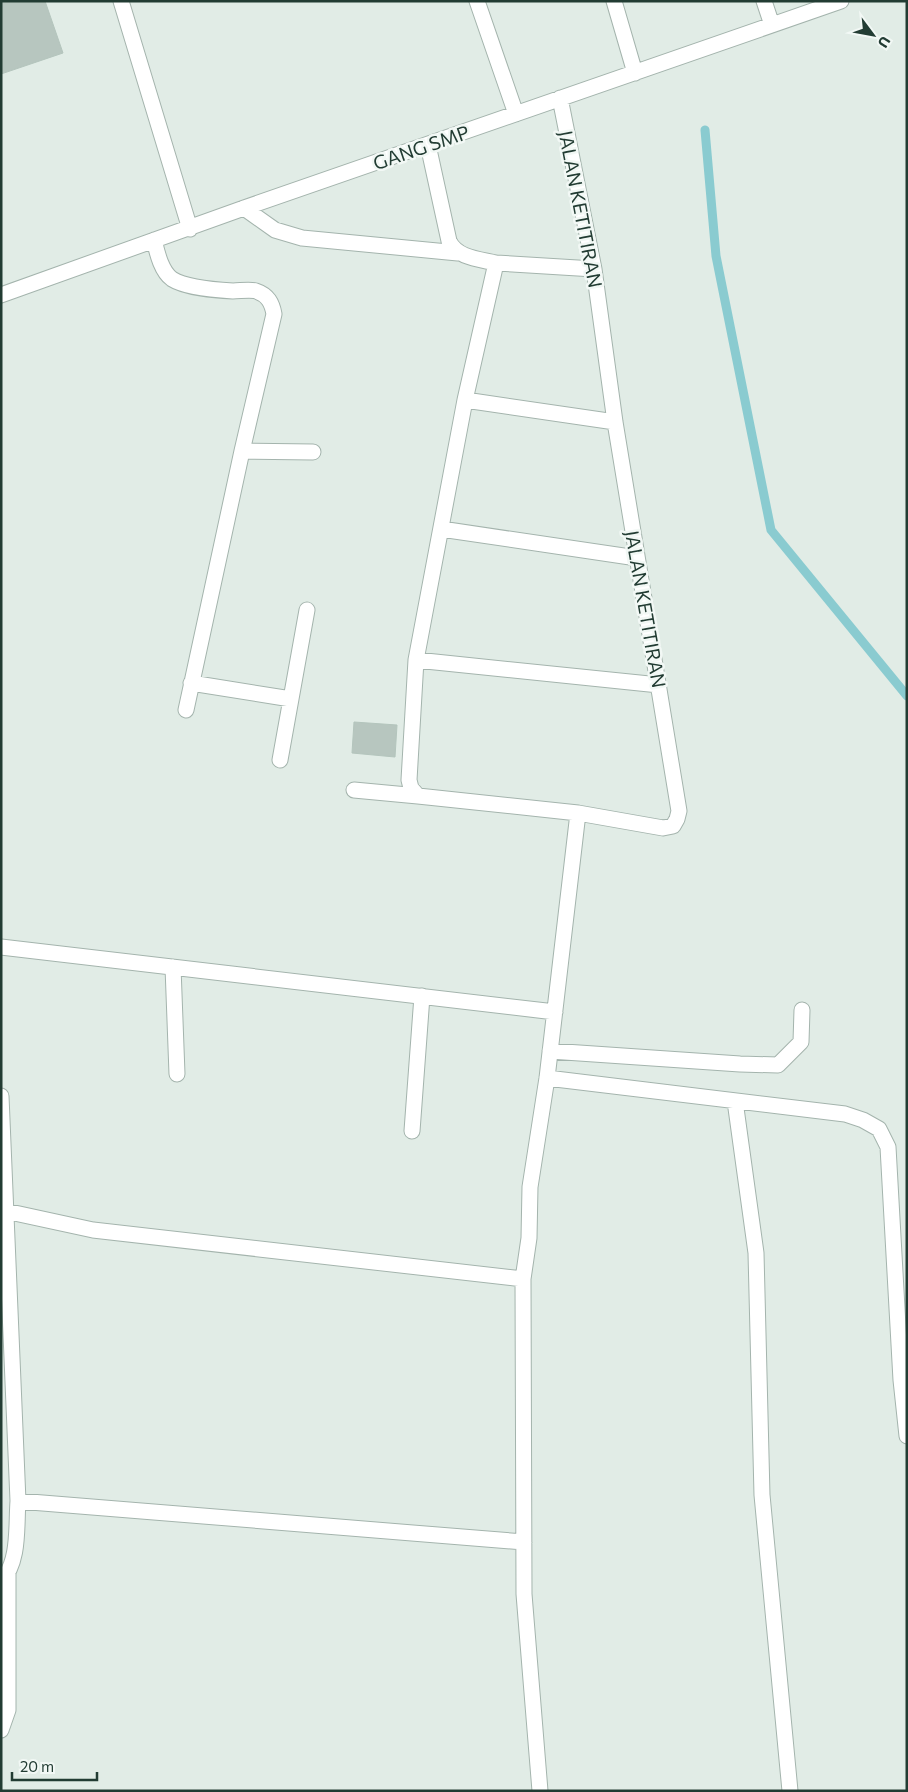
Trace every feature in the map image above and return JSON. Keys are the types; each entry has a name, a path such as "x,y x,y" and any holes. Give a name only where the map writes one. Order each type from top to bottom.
{"street":[{"path":"122,1 190,229"},
{"path":"477,1 516,114"},
{"path":"614,1 635,73"},
{"path":"764,1 772,25"},
{"name":"GANG SMP","path":"1,295 190,229 244,208 841,1"},
{"name":"JALAN KETITIRAN","path":"354,790 578,812 663,828 673,826 680,811 615,422 594,269 560,98"},
{"path":"428,145 449,241 458,253"},
{"path":"244,208 274,230 302,238 458,253 496,263 594,269"},
{"path":"154,240 160,261 170,278 186,285 231,291 256,291 268,298 272,303 274,314 242,451 186,710"},
{"path":"418,796 411,788 409,780 416,660 465,400 496,263"},
{"path":"465,400 615,422"},
{"path":"242,451 313,452"},
{"path":"440,529 637,558"},
{"path":"280,760 307,610"},
{"path":"416,660 659,685"},
{"path":"192,683 290,699"},
{"path":"540,1791 524,1594 523,1279 530,1238 530,1187 547,1078 578,812"},
{"path":"1,946 555,1012"},
{"path":"173,967 176,1074"},
{"path":"412,1131 422,996"},
{"path":"550,1051 778,1065 801,1042 802,1010"},
{"path":"547,1078 845,1114 864,1120 879,1129 888,1147 901,1380 907,1436"},
{"path":"1,1096 4,1210 18,1501 14,1554 5,1578 8,1710 1,1730"},
{"path":"735,1101 756,1253 762,1494 790,1791"},
{"path":"4,1210 93,1230 523,1279"},
{"path":"18,1501 524,1542"}],"building":[{"path":"1,1 45,1 63,53 1,74"},
{"path":"354,722 397,725 395,757 352,753"}],"waterway":[{"path":"705,130 716,256 771,530 907,696"}]}
